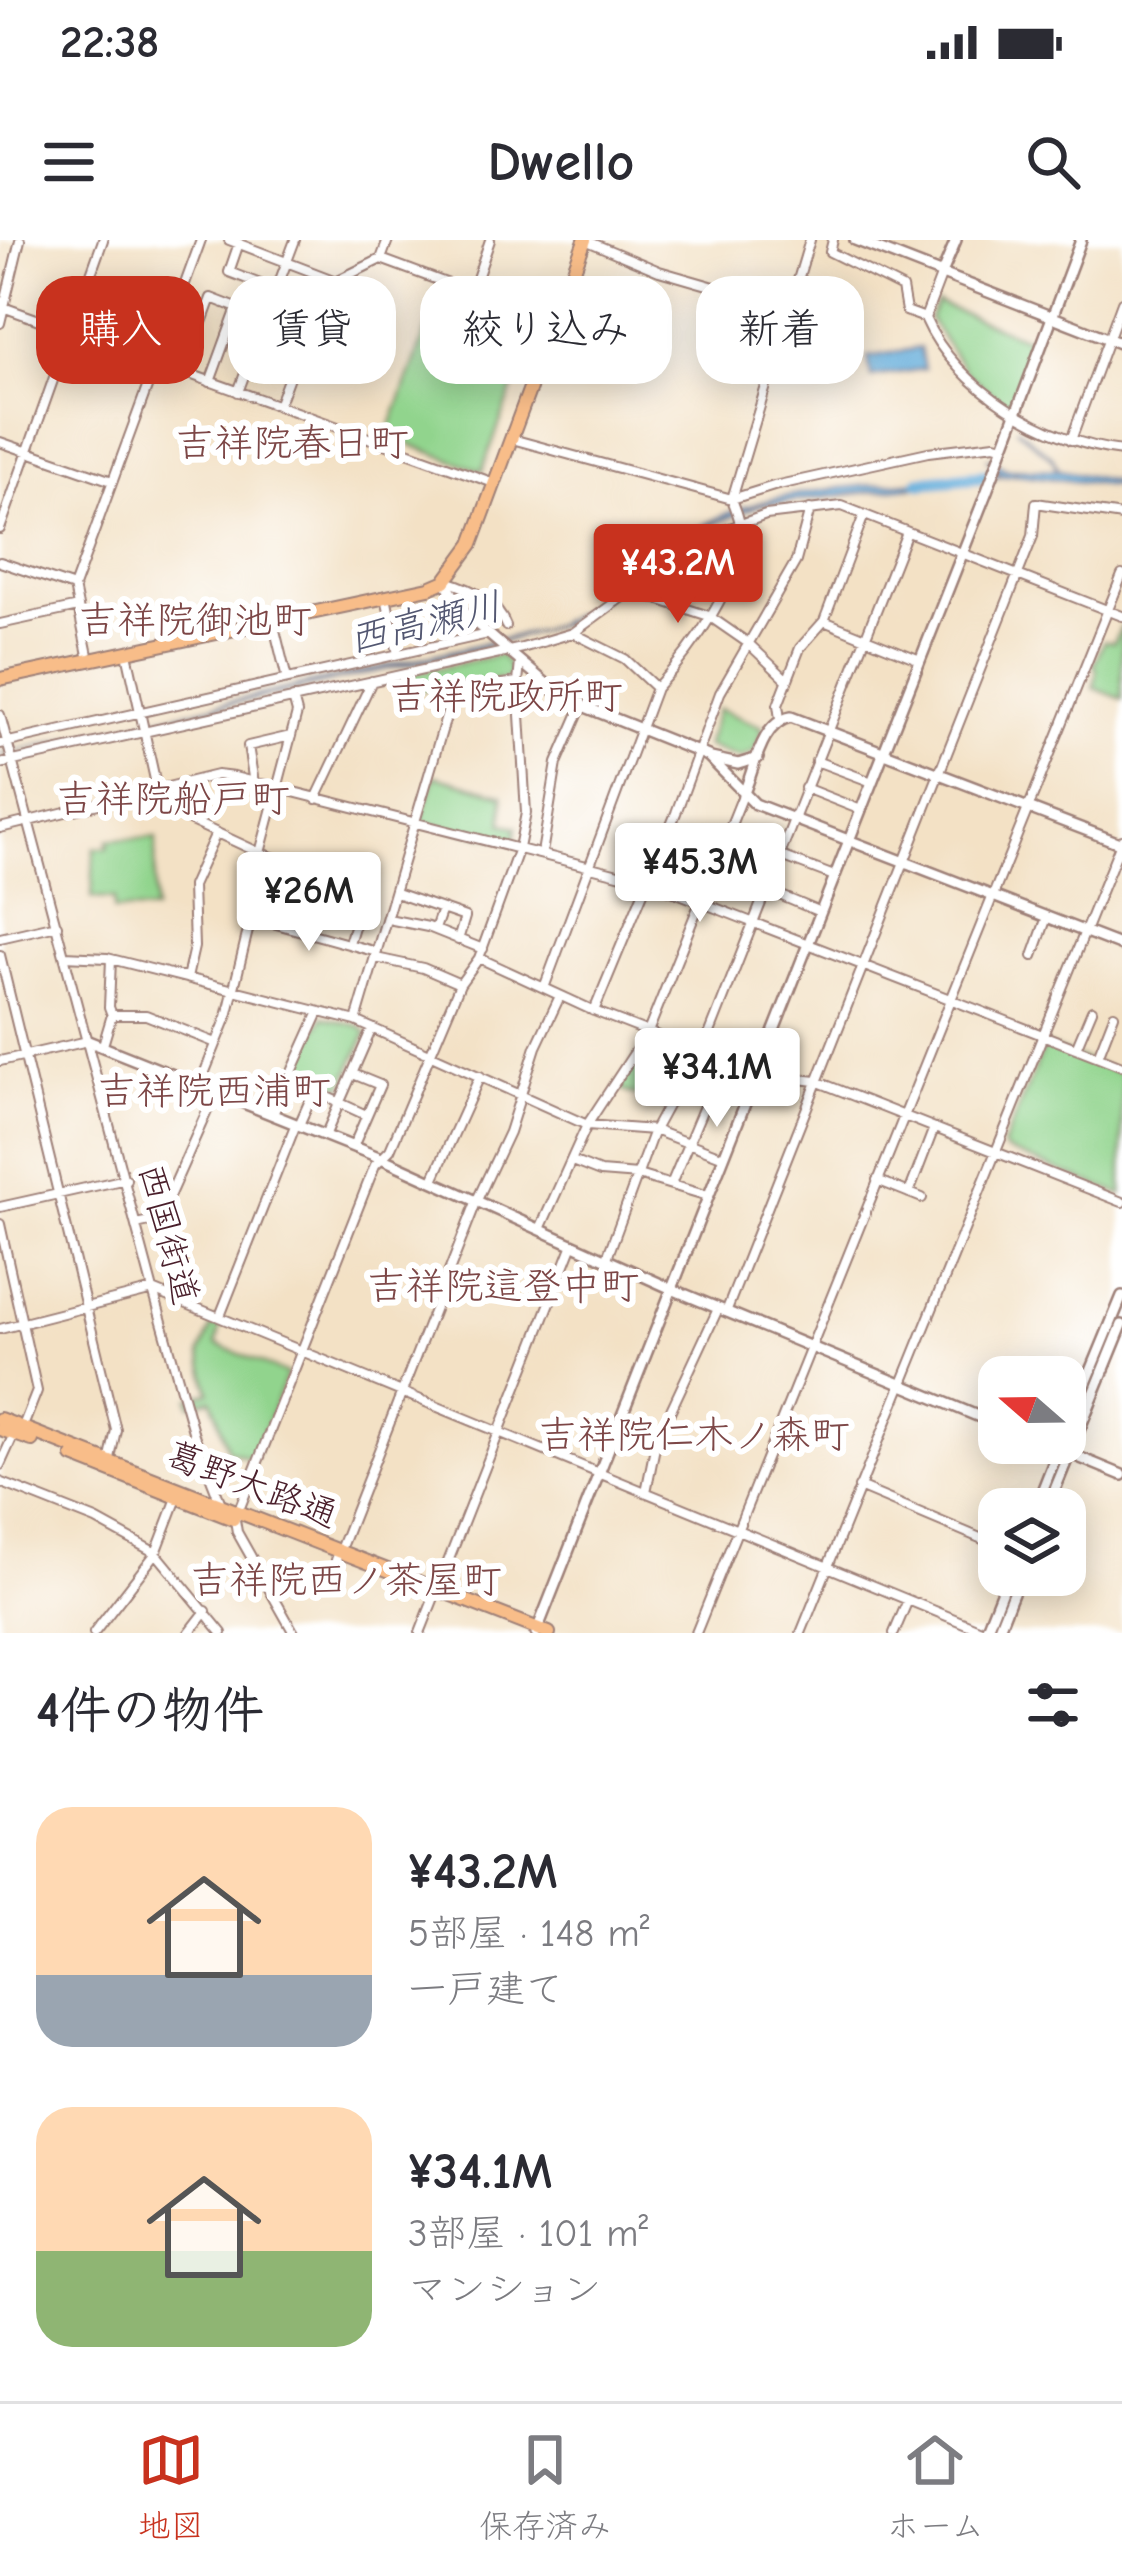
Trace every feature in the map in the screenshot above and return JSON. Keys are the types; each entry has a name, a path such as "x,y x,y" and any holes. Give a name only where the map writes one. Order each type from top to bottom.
{"main road":[{"path":"572,276 585,240"},
{"path":"0,679 428,589 445,581 468,553 531,384"},
{"name":"葛野大路通","path":"0,1419 14,1432 221,1506 237,1516"},
{"name":"葛野大路通","path":"108,1466 177,1498 237,1516 537,1632"}],"street":[{"path":"0,323 20,240"},
{"path":"90,276 103,240"},
{"path":"188,276 201,240"},
{"path":"281,276 295,240"},
{"path":"346,276 381,259 388,240"},
{"path":"478,276 490,240"},
{"path":"585,240 696,282"},
{"path":"798,276 810,240"},
{"path":"833,240 830,252 902,288 906,310 926,318 962,376 1006,409 1071,440 1122,451"},
{"path":"855,240 1122,344"},
{"path":"926,318 956,240"},
{"path":"537,1632 1081,240"},
{"path":"239,276 229,272 234,242 321,276"},
{"path":"381,259 426,276"},
{"path":"204,317 211,298 237,308 211,382"},
{"path":"1071,440 1122,302"},
{"path":"3,307 36,319"},
{"path":"204,379 494,484"},
{"path":"0,529 52,384"},
{"path":"89,661 74,587 149,384"},
{"path":"238,392 241,384"},
{"path":"278,406 286,384"},
{"path":"544,988 656,688 684,658 732,574 740,523 732,500 765,384"},
{"path":"511,438 732,500 774,486 928,452 1004,446"},
{"path":"0,442 112,481"},
{"path":"646,1492 656,1442 722,1310 817,1082 1033,536 1036,503 1122,516"},
{"path":"0,764 573,633 697,543 766,515 810,509 842,506 1122,616"},
{"path":"594,1011 720,693 796,561 810,509"},
{"path":"780,719 778,705 800,648 824,621 864,515"},
{"path":"607,1258 654,1130 700,1052 907,532"},
{"path":"0,562 74,587"},
{"path":"696,1633 1122,575"},
{"path":"445,581 468,588 499,609 506,626"},
{"path":"445,581 459,608 520,663 581,708 711,758 739,764 759,757"},
{"path":"631,590 710,616 787,680"},
{"path":"386,597 398,655"},
{"path":"0,624 78,608"},
{"path":"273,621 287,679"},
{"path":"824,621 920,659"},
{"path":"573,633 625,659 656,688"},
{"path":"0,715 6,743 489,635"},
{"path":"127,652 161,807 260,853 366,887 349,943"},
{"path":"294,1633 237,1532 237,1516 381,1159 390,1150 460,984 481,954 519,848 526,813 520,663"},
{"path":"316,799 372,680"},
{"path":"356,1021 454,690 518,682"},
{"path":"200,1084 234,990 260,853 297,713 293,698"},
{"path":"542,854 557,763 581,708"},
{"path":"540,1229 587,1125 647,1031 770,729 780,719 796,718 1122,843 800,1633"},
{"path":"254,782 248,746 291,736"},
{"name":"西国街道","path":"6,743 153,1290 194,1435 221,1506"},
{"path":"711,758 755,804 1121,943"},
{"path":"816,761 872,782"},
{"path":"0,828 217,775 254,782 646,881 1122,1066"},
{"path":"805,788 861,810"},
{"path":"187,978 194,947 192,886 216,833"},
{"path":"779,855 834,876"},
{"path":"765,889 820,912"},
{"path":"396,893 465,917 458,940"},
{"path":"435,929 442,909"},
{"path":"251,917 349,943 460,984"},
{"path":"1033,956 1047,917"},
{"path":"388,919 435,929 560,996 756,1074 817,1082 1122,1202"},
{"path":"0,938 57,925"},
{"path":"0,955 116,1430 108,1466"},
{"path":"65,956 111,959 356,1021 587,1125 654,1130 724,1156"},
{"path":"103,1045 112,1015 111,959"},
{"path":"338,1556 560,996"},
{"path":"1076,1048 1092,1010"},
{"path":"273,1114 319,1012"},
{"path":"112,1015 146,1015 216,1043"},
{"path":"1098,1056 1114,1015"},
{"path":"325,1136 372,1028"},
{"path":"0,1060 88,1041 103,1045 433,1180 672,1289 978,1417"},
{"path":"672,1182 723,1060"},
{"path":"353,1074 380,1085 353,1147"},
{"path":"433,1180 479,1076"},
{"path":"136,1224 158,1219 216,1090"},
{"path":"220,1316 314,1091 367,1115"},
{"path":"909,1193 934,1129"},
{"path":"572,1160 600,1172 638,1174 708,1196"},
{"path":"0,1207 126,1179"},
{"path":"878,1180 922,1198"},
{"path":"0,1224 37,1391 0,1466"},
{"path":"420,1633 573,1244"},
{"path":"0,1330 153,1290 989,1633"},
{"path":"1086,1383 1122,1296"},
{"path":"1086,1400 1122,1325"},
{"path":"1086,1458 1122,1474"},
{"path":"0,1482 96,1520 156,1553 222,1633"},
{"path":"859,1487 978,1537"},
{"path":"94,1633 156,1553 177,1498"},
{"path":"989,1633 1001,1596"},
{"path":"989,1633 1009,1596"},
{"path":"894,1633 908,1600"},
{"path":"189,1633 206,1611"}],"green space":[{"path":"937,303 1033,341 1012,403 1006,405 965,371 929,319"},
{"path":"420,347 420,384 515,384 482,471 387,436"},
{"path":"1122,625 1122,699 1094,688 1094,665 1104,641 1114,642"},
{"path":"500,655 508,664 510,678 409,692 406,675"},
{"path":"718,709 763,727 754,752 739,758 706,746"},
{"path":"435,776 503,795 503,824 517,827 514,842 425,823 422,818"},
{"path":"156,838 154,911 114,910 114,899 92,898 94,848 108,848 108,840"},
{"path":"323,1017 360,1026 367,1033 342,1087 296,1069"},
{"path":"653,1038 689,1051 691,1057 663,1106 616,1088"},
{"path":"1045,1045 1122,1073 1122,1195 1005,1150"},
{"path":"215,1319 222,1321 216,1344 287,1374 253,1460 228,1450 212,1399 191,1405 189,1398 210,1392 200,1354"}],"water":[{"path":"920,348 924,369 871,377 868,357"},
{"path":"1016,428 1052,457 1059,470 1122,483 1122,487 1016,474 760,505 701,529 563,624 544,630 591,604 704,525 759,503 827,490 1000,473 991,458 1005,469 1058,470 1052,458"},
{"path":"540,631 477,649 0,755"}],"waterway":[{"name":"西高瀬川","path":"920,482 987,476"}],"district":[{"name":"吉祥院春日町","path":"292,443"},
{"name":"吉祥院御池町","path":"195,620"},
{"name":"吉祥院政所町","path":"506,696"},
{"name":"吉祥院船戸町","path":"173,799"},
{"name":"吉祥院西浦町","path":"214,1091"},
{"name":"吉祥院這登中町","path":"503,1286"},
{"name":"吉祥院仁木ノ森町","path":"694,1435"},
{"name":"吉祥院西ノ茶屋町","path":"346,1580"}]}
